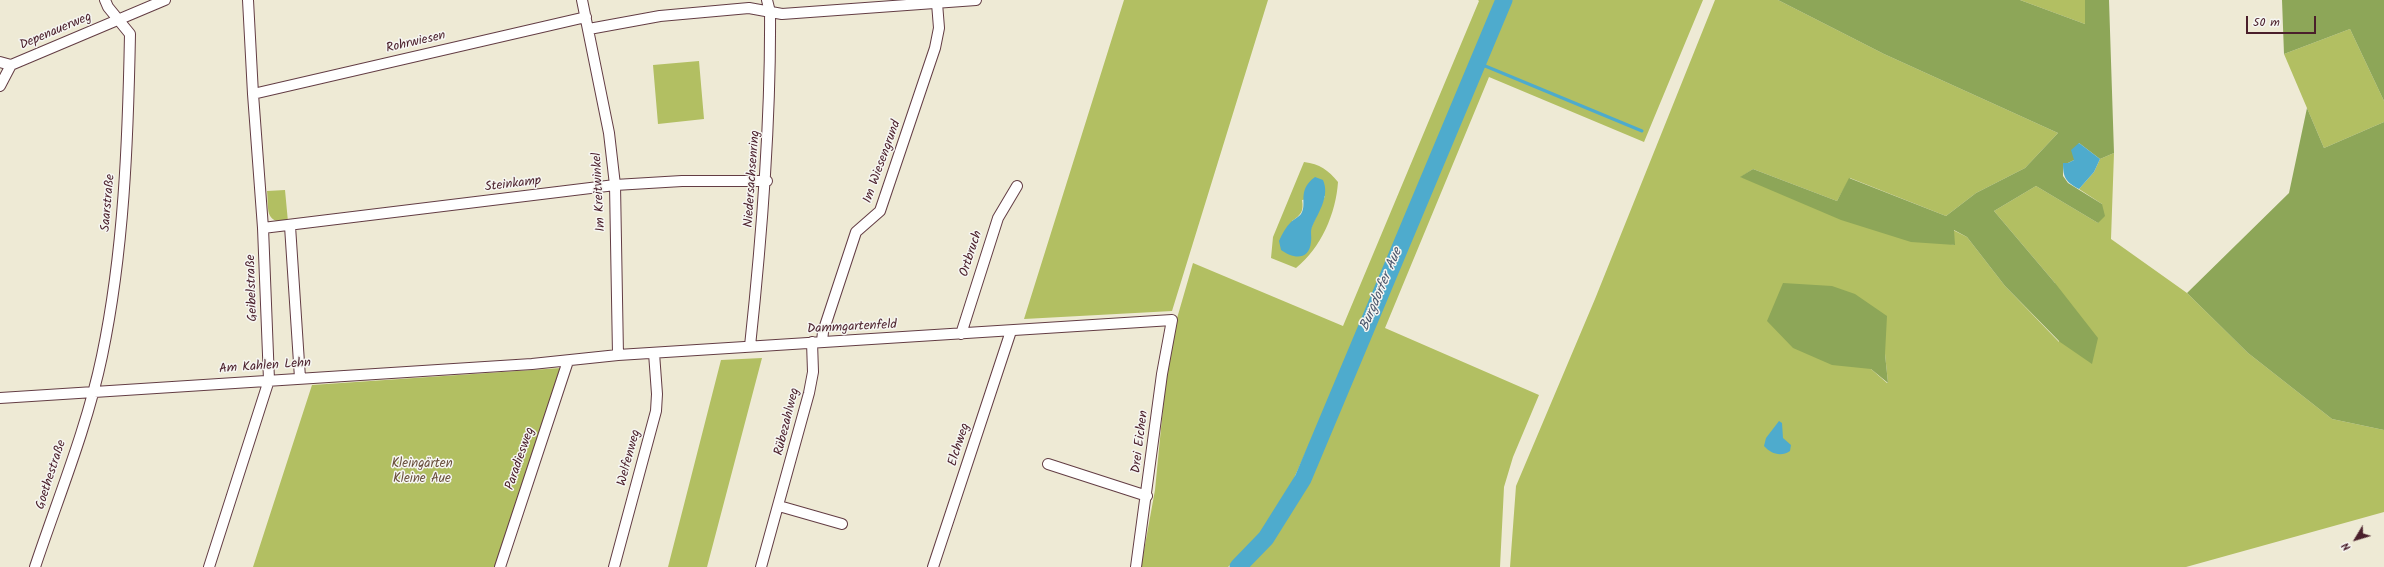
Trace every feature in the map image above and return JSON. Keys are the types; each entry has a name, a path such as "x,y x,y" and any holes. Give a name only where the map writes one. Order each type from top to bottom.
{"street":[{"name":"Saarstraße","path":"94,392 107,329 124,174 130,34 105,0"},
{"name":"Depenauerweg","path":"0,62 11,64 165,0"},
{"name":"Geibelstraße","path":"209,567 269,380 263,228 248,0"},
{"name":"Im Kreitwinkel","path":"582,0 609,133 615,185 618,355"},
{"name":"Niedersachsenring","path":"750,346 767,181 771,93 770,12 767,0"},
{"path":"589,29 660,16 749,8 782,14 976,0"},
{"name":"Im Wiesengrund","path":"822,342 823,332 856,232 880,211 894,174 934,48 938,28 937,3"},
{"name":"Rohrwiesen","path":"253,94 586,17"},
{"path":"0,86 11,64"},
{"name":"Steinkamp","path":"263,228 290,226 615,185 682,181 767,181"},
{"name":"Ortbruch","path":"961,334 998,218 1017,186"},
{"path":"290,226 300,378"},
{"name":"Dammgartenfeld","path":"532,364 618,355 1172,320"},
{"name":"Drei Eichen","path":"1136,567 1147,496 1162,374 1172,320"},
{"name":"Elchweg","path":"933,567 1011,331"},
{"name":"Rübezahlweg","path":"762,567 810,393 813,372 812,342"},
{"name":"Welfenweg","path":"614,567 656,411 657,394 654,353"},
{"name":"Paradiesweg","path":"500,567 568,361"},
{"name":"Am Kahlen Lehn","path":"0,398 532,364"},
{"name":"Goethestraße","path":"35,567 94,392"},
{"path":"1048,464 1147,496"},
{"path":"779,506 842,524"}],"green space":[{"path":"1124,0 1268,0 1172,311 1024,319"},
{"path":"1478,0 1499,0 1359,333 1291,485 1256,540 1228,567 1141,567 1155,490 1169,346 1193,263 1343,326 1479,1"},
{"path":"1508,0 1703,0 1644,142 1489,77 1385,328 1539,395 1513,457 1504,487 1500,567 1244,567 1268,540 1306,480"},
{"path":"1715,0 1778,0 1884,54 2058,133 2025,168 1976,193 1946,216 1850,178 1837,201 1753,169 1741,177 1954,245 1953,230 1967,237 2005,286 2059,342 2055,283 1994,211 2036,186 2098,223 2102,204 2079,189 2094,172 2100,159 2114,153 2111,239 2187,293 2248,353 2332,419 2384,430 2384,512 2186,567 1510,567 1516,486 1595,299","holes":["1885,354 1888,383 1871,369"]},
{"path":"1778,0 2020,0 2085,24 2085,0 2109,0 2114,153 2100,159 2079,143 2074,160 2068,163 2063,163 2063,176 2068,183 2102,204 2105,216 2098,223 2036,186 1994,211 2055,283 2098,338 2092,364 2060,342 2005,286 1967,237 1954,230 1955,245 1911,242 1841,220 1740,177 1753,169 1837,201 1849,178 1946,216 1976,193 2025,168 2058,133 1884,54"},
{"path":"2020,0 2085,0 2085,24"},
{"path":"2282,0 2384,0 2384,101 2350,29 2284,54"},
{"path":"2350,29 2384,101 2384,122 2324,148 2284,54"},
{"path":"699,61 704,119 658,124 653,65"},
{"path":"2307,108 2324,148 2384,122 2384,430 2332,419 2248,353 2187,293 2289,193"},
{"path":"1304,162 1315,164 1331,174 1338,182 1334,206 1326,229 1320,240 1305,260 1296,268 1271,258 1273,237","holes":["1325,196 1311,228 1311,242 1292,221 1298,217 1301,212 1303,207 1302,200"]},
{"path":"285,190 288,222 280,222 271,218 269,214 267,191"},
{"path":"1783,283 1832,286 1855,294 1887,316 1885,354 1888,383 1871,369 1832,365 1793,348 1767,321"},
{"path":"762,358 707,567 668,567 721,360"},
{"name":"Kleingärten Kleine Aue","path":"561,368 495,567 253,567 312,385"}],"water":[{"path":"2079,143 2100,159 2094,172 2079,189 2066,179 2063,163 2068,163 2074,160 2071,150"},
{"path":"1315,177 1323,180 1325,192 1323,204 1311,229 1310,248 1304,255 1290,255 1281,250 1279,241 1289,224 1301,214 1303,210 1304,192 1309,182"},
{"path":"1779,421 1782,423 1783,438 1791,445 1790,451 1783,454 1773,453 1764,446 1766,438"}],"waterway":[{"name":"Burgdorfer Aue","path":"1238,567 1266,538 1303,479 1504,0"},
{"path":"1478,63 1642,131"}]}
